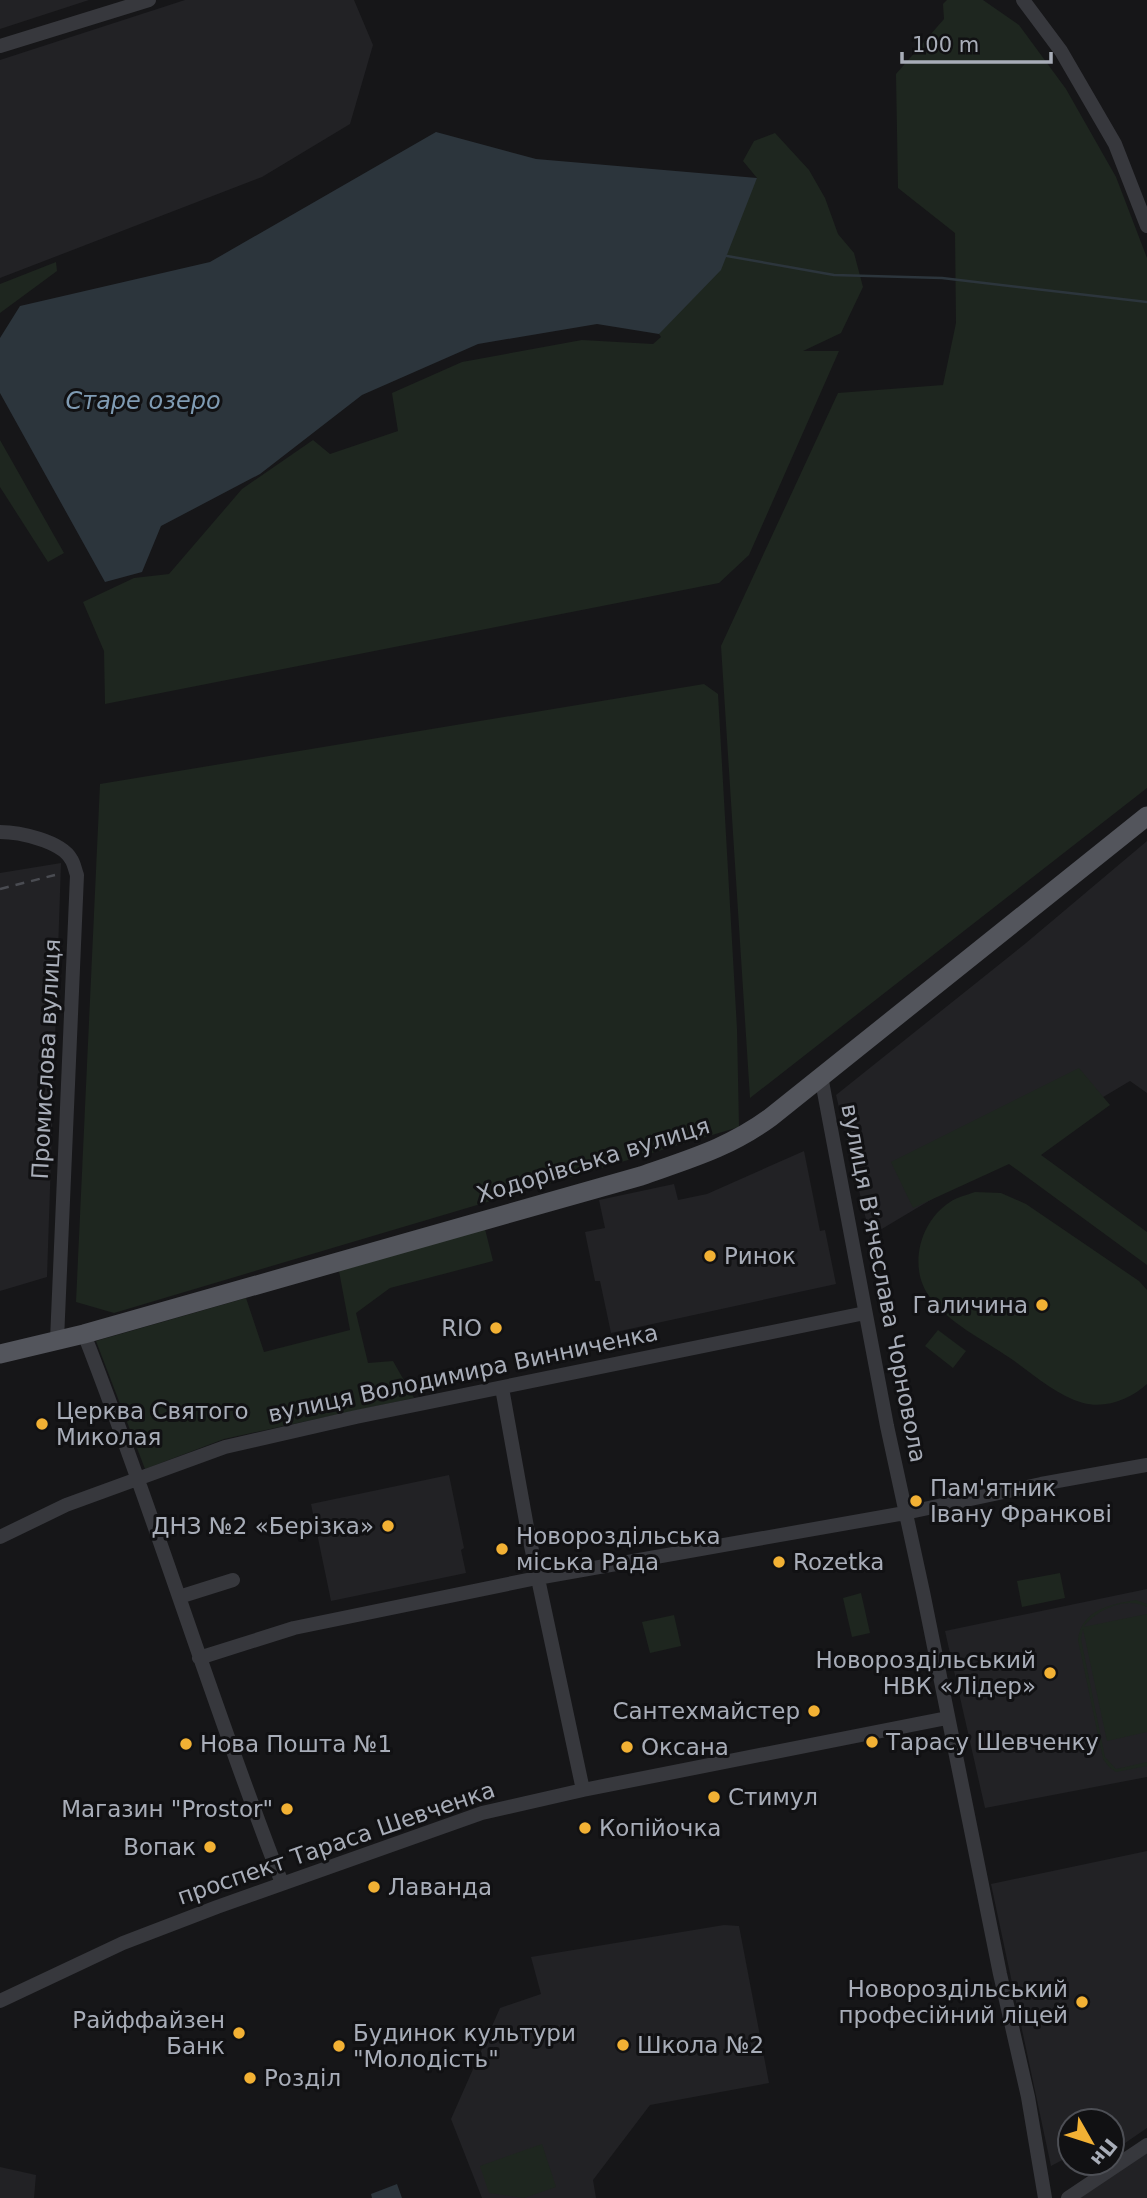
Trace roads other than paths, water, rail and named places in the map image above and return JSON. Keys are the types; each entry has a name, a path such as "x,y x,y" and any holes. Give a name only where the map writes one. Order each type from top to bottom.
{"main road":[{"name":"Ходорівська вулиця","path":"0,1354 84,1334 627,1179 699,1155 746,1135 890,1024 1147,816"}],"street":[{"path":"0,46 149,0"},
{"path":"1023,0 1061,51 1115,144 1147,226"},
{"name":"Промислова вулиця","path":"0,832 48,841 61,848 71,858 77,875 57,1340"},
{"name":"вулиця Вʼячеслава Чорновола","path":"821,1076 865,1313 1000,1974 1028,2097 1045,2198"},
{"name":"вулиця Володимира Винниченка","path":"0,1536 66,1505 225,1447 865,1313"},
{"path":"84,1334 282,1883"},
{"path":"502,1388 537,1578 583,1790"},
{"path":"200,1658 294,1628 537,1578 905,1513 1147,1465"},
{"path":"179,1597 233,1580"},
{"name":"проспект Тараса Шевченка","path":"0,2001 123,1943 471,1816 583,1790 947,1718"},
{"path":"1068,2198 1147,2145"}],"water":[{"name":"Старе озеро","path":"436,132 536,159 757,178 721,270 659,334 597,324 478,344 362,395 260,474 161,526 142,572 105,582 0,393 0,338 20,306 210,262"},
{"path":"397,2184 402,2198 372,2198 371,2194"}],"waterway":[{"path":"727,256 834,275 942,278 1147,302"}],"railway":[{"path":"0,889 55,875"}],"place":[{"name":"Ринок","path":"710,1256"},
{"name":"Галичина","path":"1042,1305"},
{"name":"RIO","path":"496,1328"},
{"name":"Церква Святого Миколая","path":"42,1424"},
{"name":"Пам'ятник Івану Франкові","path":"916,1501"},
{"name":"ДНЗ №2 «Берізка»","path":"388,1526"},
{"name":"Новороздільська міська Рада","path":"502,1549"},
{"name":"Rozetka","path":"779,1562"},
{"name":"Новороздільський НВК «Лідер»","path":"1050,1673"},
{"name":"Сантехмайстер","path":"814,1711"},
{"name":"Тарасу Шевченку","path":"872,1742"},
{"name":"Нова Пошта №1","path":"186,1744"},
{"name":"Оксана","path":"627,1747"},
{"name":"Стимул","path":"714,1797"},
{"name":"Магазин \"Prostor\"","path":"287,1809"},
{"name":"Копійочка","path":"585,1828"},
{"name":"Вопак","path":"210,1847"},
{"name":"Лаванда","path":"374,1887"},
{"name":"Новороздільський професійний ліцей","path":"1082,2002"},
{"name":"Райффайзен Банк","path":"239,2033"},
{"name":"Школа №2","path":"623,2045"},
{"name":"Будинок культури \"Молодість\"","path":"339,2046"},
{"name":"Розділ","path":"250,2078"}]}
